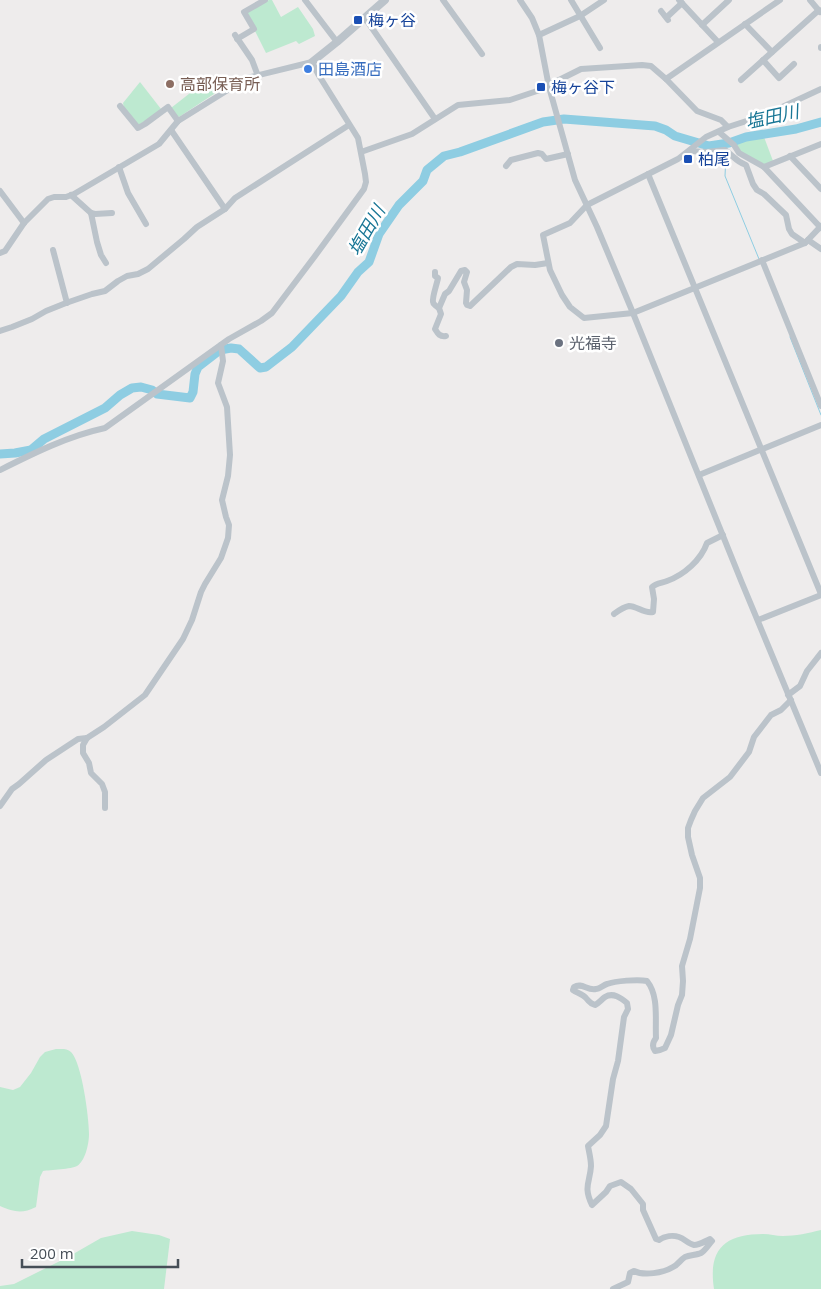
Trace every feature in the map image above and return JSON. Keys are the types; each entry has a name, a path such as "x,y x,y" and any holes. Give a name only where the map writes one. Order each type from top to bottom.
{"street":[{"path":"258,76 252,60 236,37 254,29 244,12 264,0"},
{"path":"305,0 337,42"},
{"path":"0,253 5,251 24,223 48,199 71,195 159,144 172,130 178,120 247,78 312,62 385,0"},
{"path":"443,0 482,54"},
{"path":"520,0 532,18 539,35 549,87 575,180 633,313 821,773"},
{"path":"571,0 600,48"},
{"path":"539,35 580,16 604,0"},
{"path":"702,25 729,0"},
{"path":"666,79 780,0"},
{"path":"741,80 820,12 810,0"},
{"path":"661,11 668,19 680,2 718,42"},
{"path":"365,18 435,119"},
{"path":"745,24 772,52"},
{"path":"763,60 779,78 794,64"},
{"path":"0,470 47,446 90,431 105,428 229,339 272,313 291,289 364,189 366,182 358,138 312,62"},
{"path":"361,152 412,134 458,105 510,100 549,87 553,83 581,70 622,66 651,66 697,111 721,120 728,127"},
{"path":"719,132 734,145 739,153 764,167 820,227 806,241 633,313 584,318 570,307 550,270 543,235 570,222 587,205 678,159 702,140 728,127 765,115 821,90"},
{"path":"120,106 138,128 168,107 178,120"},
{"path":"0,331 26,322 46,311 67,303 105,291 127,276 138,274 148,269 197,227 225,209 235,198 349,125"},
{"path":"172,130 225,209"},
{"path":"764,167 820,146"},
{"path":"691,150 706,152 725,150 737,162 746,165 757,190 764,194 786,215 792,234 821,249"},
{"path":"506,166 510,160 538,153 542,154 546,159 568,154"},
{"path":"790,156 821,189"},
{"path":"119,167 128,193 146,224"},
{"path":"648,174 821,594 758,620"},
{"path":"0,191 24,223"},
{"path":"71,195 91,213 112,213"},
{"path":"91,213 97,242 106,263"},
{"path":"52,250 67,303"},
{"path":"762,260 821,406"},
{"path":"439,308 444,294 449,291 461,271 465,270 467,272 464,282 467,290 466,303 470,306 511,266 517,264 535,265 548,263"},
{"path":"435,272 435,276 438,278 432,300 433,304 439,308 441,314 435,329 440,336 446,336"},
{"path":"106,808 102,784 91,772 90,763 83,753 83,744 87,738 145,695 183,639 205,584 221,558 228,538 229,525 222,500 228,476 230,455 227,407 218,383 223,361 221,345"},
{"path":"699,475 821,426"},
{"path":"614,614 626,606 632,606 648,613 653,612 654,599 652,587 655,584 673,579 687,569 704,553 707,543 723,535"},
{"path":"613,1289 628,1282 630,1273 634,1271 640,1274 650,1274 665,1271 674,1267 686,1257 702,1253 712,1241 710,1239 695,1245 680,1237 664,1236 659,1240 656,1239 643,1210 643,1204 631,1189 621,1182 610,1186 592,1204 587,1195 591,1164 588,1146 600,1135 606,1126 624,1018 628,1009 627,1004 620,997 611,995 605,997 598,1004 589,1003 586,997 573,990 574,986 577,984 590,989 598,989 607,984 639,979 647,981 654,997 656,1038 653,1048 655,1051 665,1048 671,1035 682,995 682,966 690,939 700,888 700,878 688,837 688,828 694,811 703,798 730,776 749,752 754,737 771,715 781,710 800,686 807,671 821,653"},
{"path":"0,806 12,789 46,760 78,739 87,738"}],"green space":[{"path":"272,0 281,17 298,7 313,29 315,36 299,44 296,41 266,53 255,31 257,30 247,12"},
{"path":"213,78 220,90 179,117 176,116 171,108 199,86"},
{"path":"140,82 161,109 138,125 124,108 123,103"},
{"path":"764,137 773,161 764,165 740,152 735,143"},
{"path":"66,1049 71,1052 78,1067 89,1126 86,1152 77,1166 43,1171 40,1177 36,1207 22,1211 10,1210 0,1206 0,1087 13,1090 20,1087 40,1057 45,1052"},
{"path":"821,1230 821,1289 714,1289 713,1275 717,1254 729,1241 749,1235 788,1236"},
{"path":"132,1231 159,1235 170,1239 164,1289 0,1289 0,1286 14,1284 101,1238"}],"waterway":[{"name":"塩田川","path":"0,454 31,450 44,439 105,408 120,395 132,388 141,387 152,390 157,394 190,398 198,367 220,350 239,349 260,368 266,367 292,347 341,296 358,272 369,262 379,234 399,205 423,181 427,170 444,156 543,122 564,119 655,126 675,136 709,146 729,143 746,137 796,129 821,122"},
{"path":"726,155 725,176 759,259"},
{"path":"790,337 821,415"}],"place":[{"name":"梅ヶ谷","path":"358,20"},
{"name":"田島酒店","path":"308,69"},
{"name":"高部保育所","path":"170,84"},
{"name":"梅ヶ谷下","path":"541,87"},
{"name":"柏尾","path":"688,159"},
{"name":"光福寺","path":"559,343"}]}
